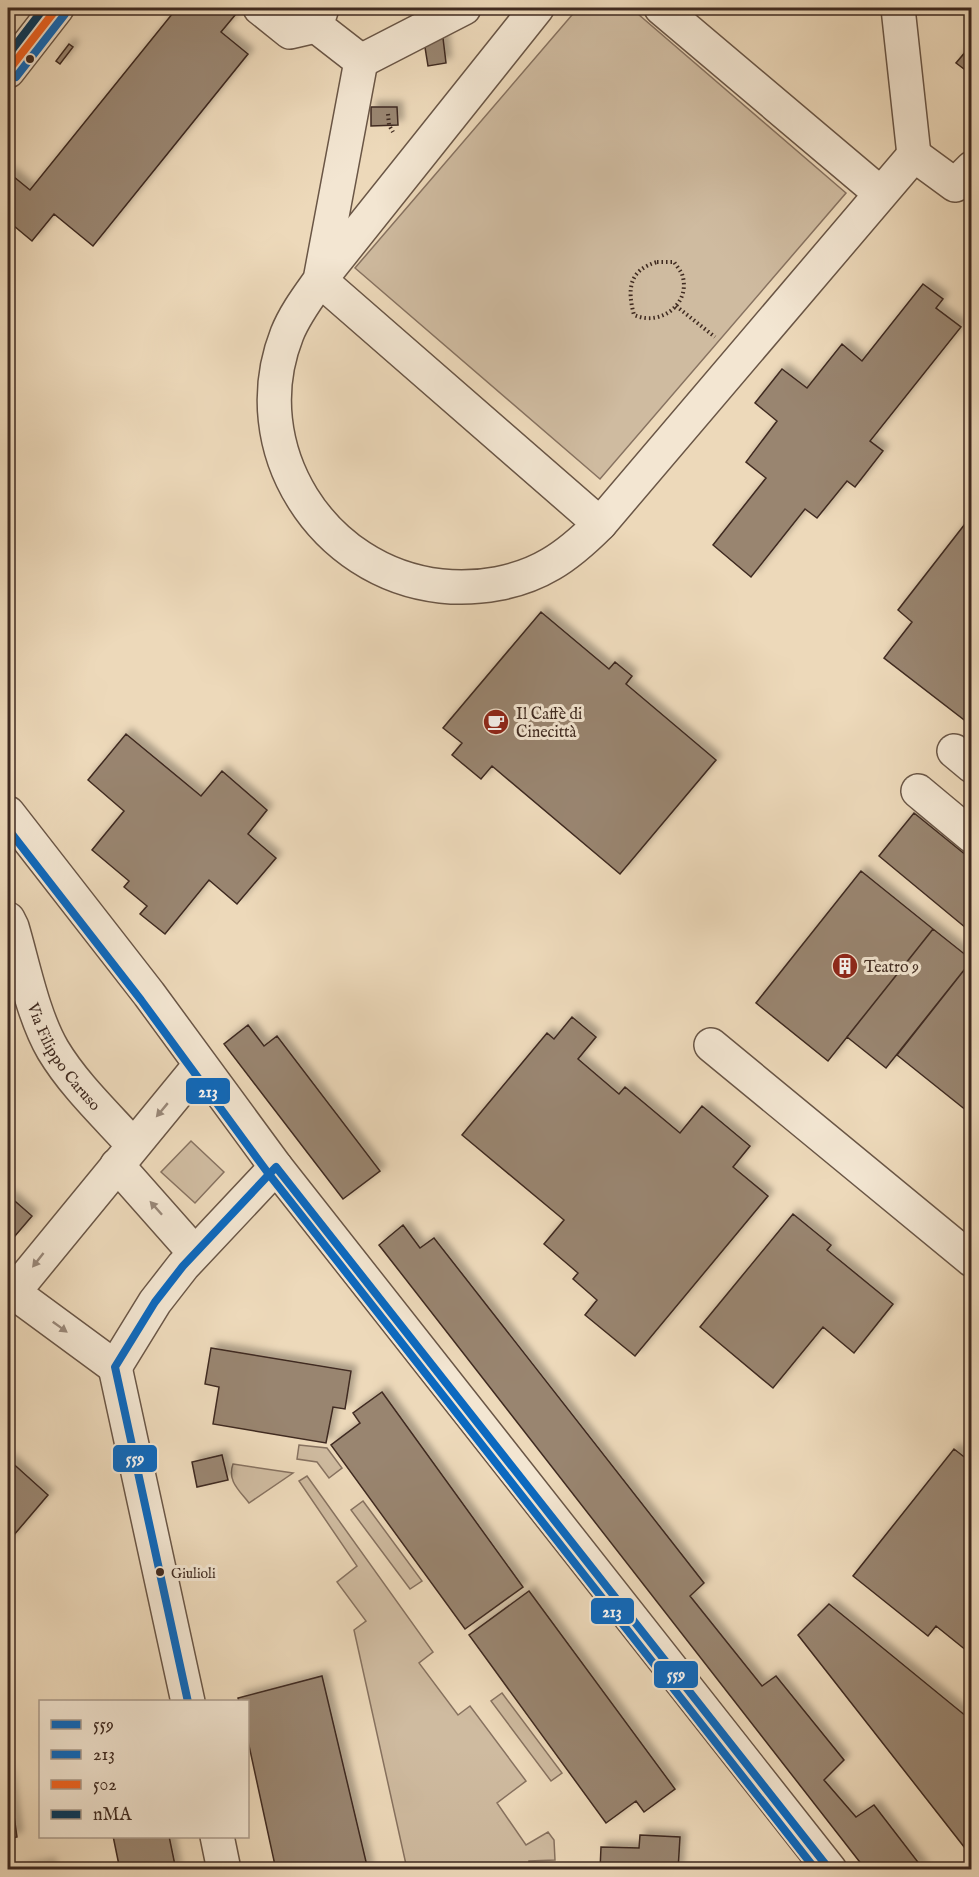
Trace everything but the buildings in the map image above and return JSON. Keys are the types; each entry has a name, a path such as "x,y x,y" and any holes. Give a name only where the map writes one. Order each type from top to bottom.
{"street":[{"path":"8,71 57,8"},
{"path":"260,8 290,32 319,17 361,61"},
{"path":"361,61 464,8"},
{"path":"537,8 301,306 287,335 278,366 275,398 277,431 285,462 298,492 316,519 339,542 365,561 394,576 425,585 457,588 490,585 521,578 550,565 577,546 600,524 914,154 898,8"},
{"path":"661,8 739,65 880,194"},
{"path":"320,280 361,61"},
{"path":"914,154 955,185 972,168"},
{"path":"320,280 600,524"},
{"path":"918,791 972,836"},
{"path":"8,813 149,994 276,1167 830,1869"},
{"name":"Via Filippo Caruso","path":"8,919 39,1018 52,1049 194,1252"},
{"path":"711,1045 972,1260"},
{"path":"188,1700 115,1367 10,1295 200,1065"},
{"path":"115,1367 155,1302 194,1252 276,1167"},
{"path":"217,1838 224,1869"}],"path":[{"path":"355,94 387,104 389,125 405,154 414,162"},
{"path":"657,262 674,262 682,274 683,292 676,306 659,318 643,319 634,315 630,289 635,276 645,266 657,262"},
{"path":"676,306 741,358"}],"shaded area":[{"path":"578,8 631,8 846,193 600,479 355,268"},
{"path":"191,1141 224,1172 195,1203 161,1172"},
{"path":"299,1445 327,1448 342,1468 329,1478 317,1462 297,1459"},
{"path":"233,1464 293,1473 249,1503 233,1480"},
{"path":"307,1476 433,1652 419,1663 458,1715 470,1706 526,1781 497,1803 526,1845 548,1832 554,1840 555,1860 529,1861 529,1867 514,1867 513,1869 407,1869 354,1630 366,1621 337,1582 357,1566 299,1481"},
{"path":"363,1501 422,1581 410,1589 351,1510"},
{"path":"502,1693 562,1773 551,1781 491,1701"}],"transit line":[{"name":"nMA","path":"8,55 44,8"},
{"name":"502","path":"8,71 57,8"},
{"name":"213","path":"16,77 65,14"},
{"name":"213","path":"8,829 141,1000 268,1173 816,1870"},
{"name":"559","path":"188,1700 115,1367 155,1302 183,1266 276,1167 830,1870"}],"place":[{"name":"Il Caffè di Cinecittà","path":"496,722"},
{"name":"Teatro 9","path":"845,966"},
{"name":"Giulioli","path":"160,1572"}]}
